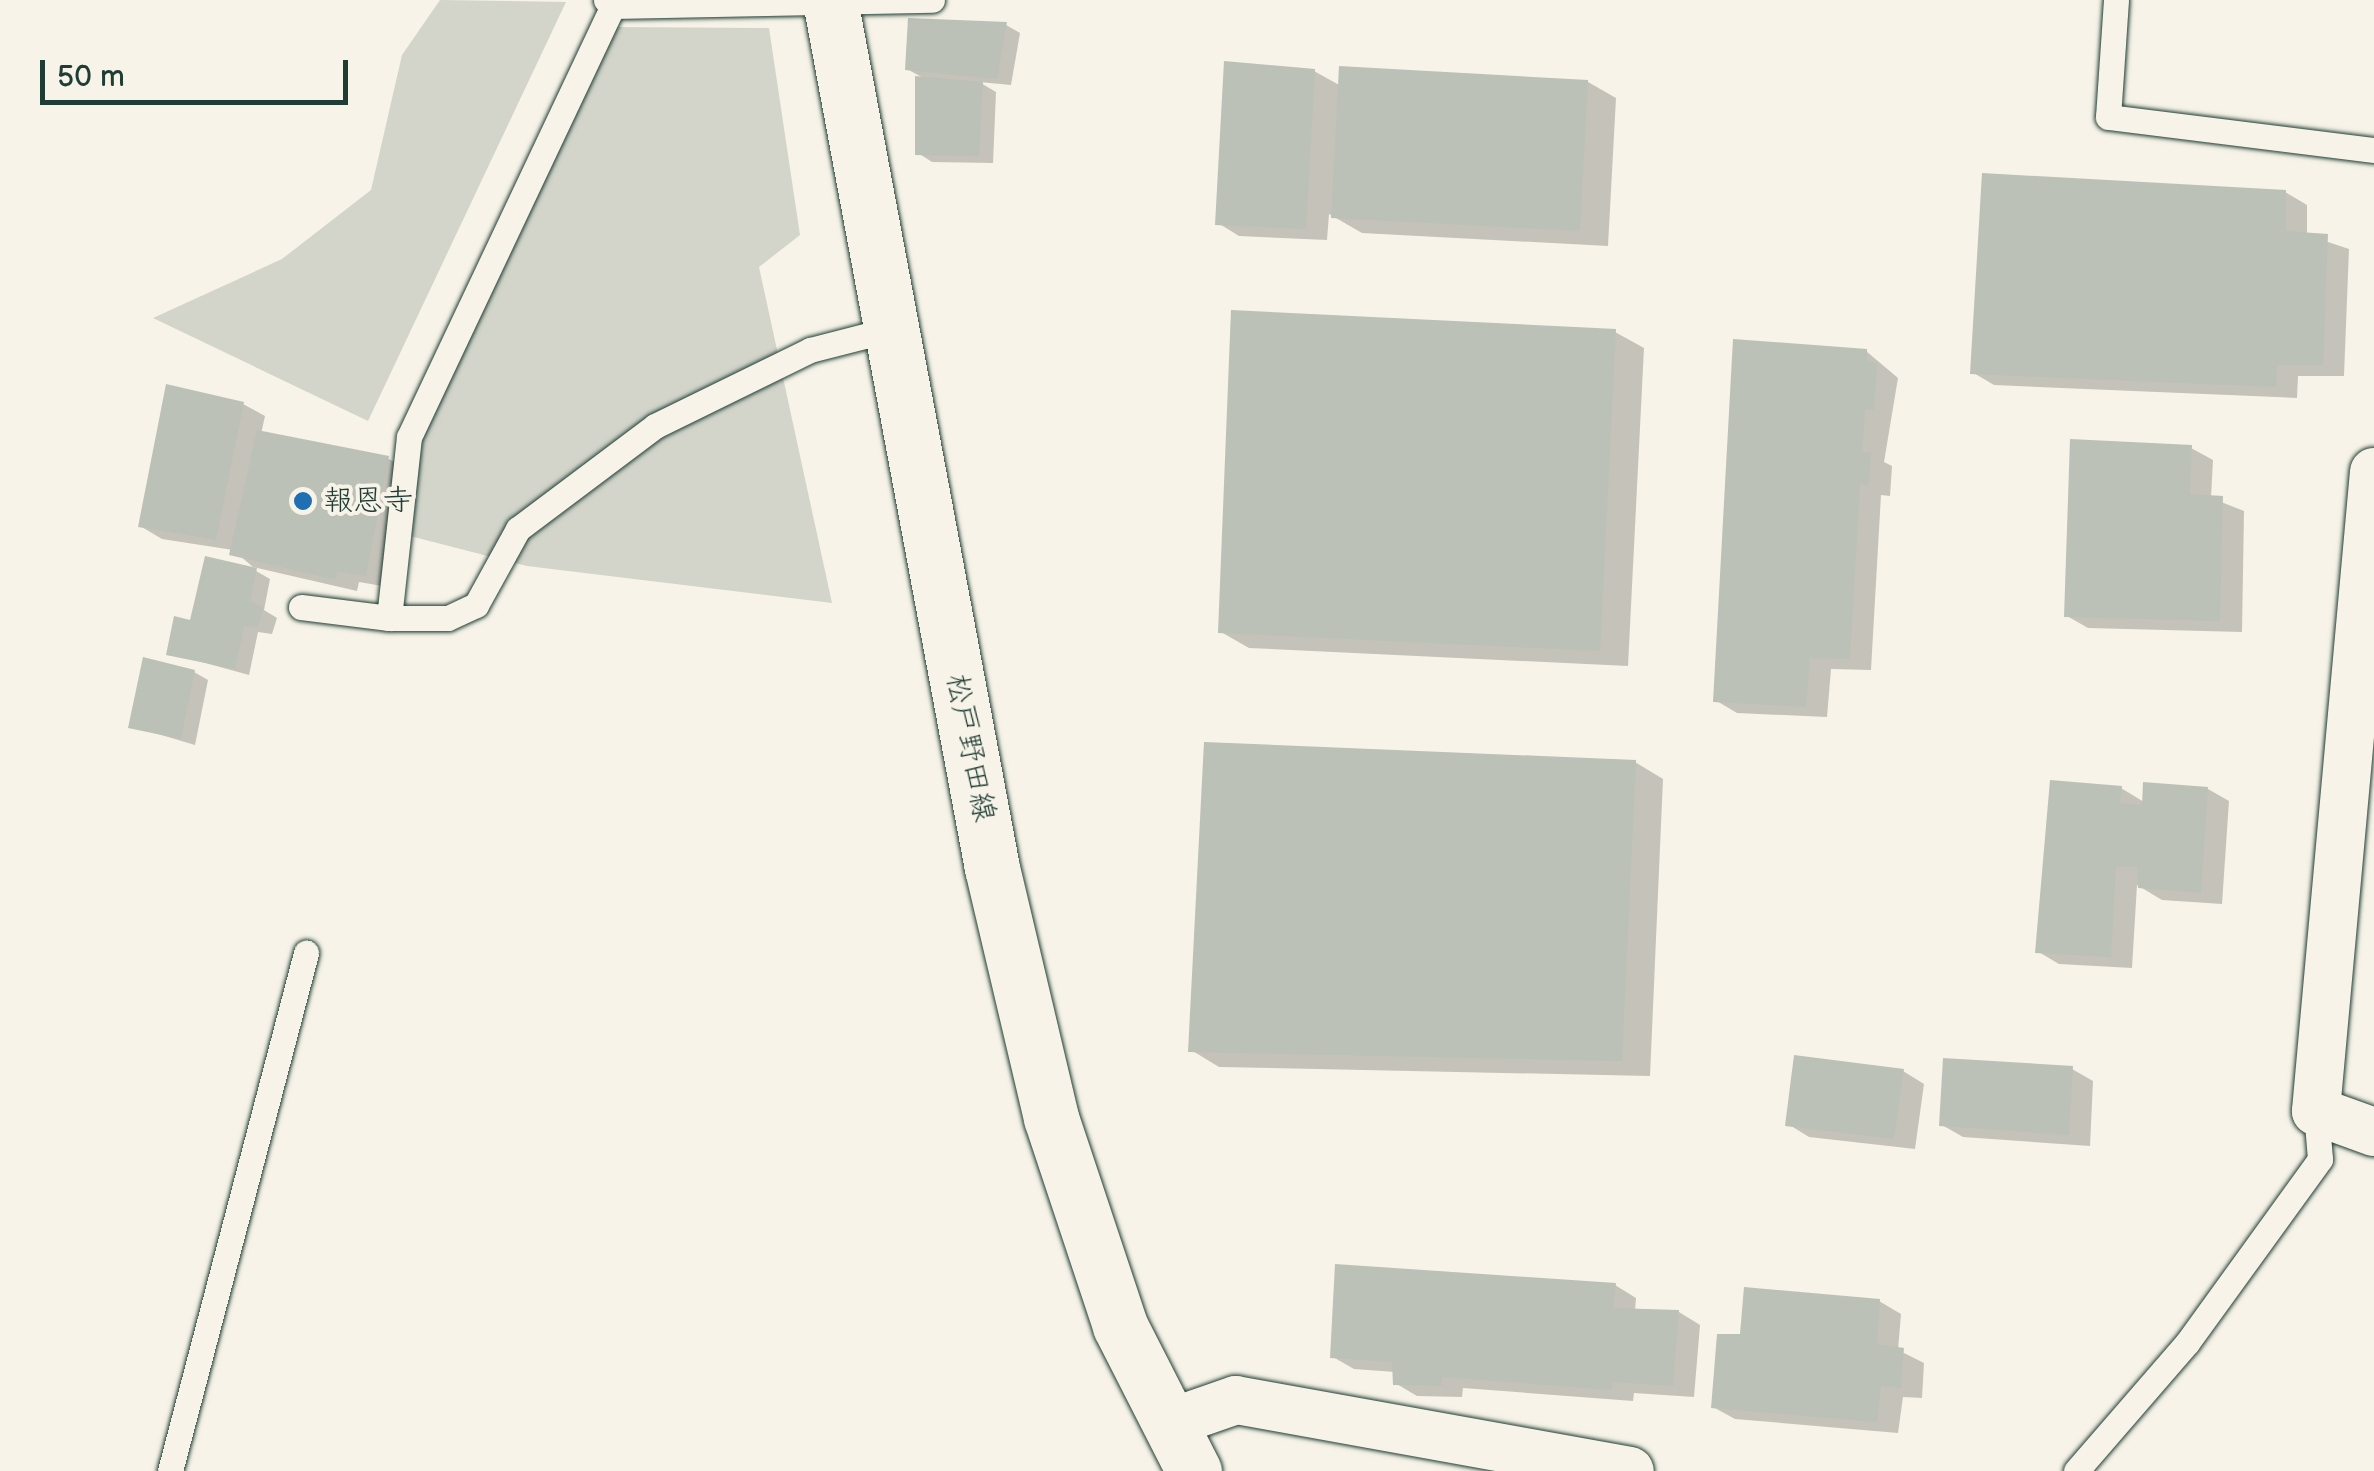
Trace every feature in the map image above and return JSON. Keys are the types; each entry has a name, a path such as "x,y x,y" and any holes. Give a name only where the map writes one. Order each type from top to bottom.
{"main road":[{"name":"松戸野田線","path":"830,2 992,868 1051,1118 1120,1326 1194,1471"}],"street":[{"path":"2374,472 2316,1111 2374,1132"},
{"path":"1167,1424 1236,1400 1630,1471"}],"lane":[{"path":"389,618 410,437 610,3 932,0"},
{"path":"2116,0 2108,117 2374,150"},
{"path":"301,607 389,618 448,618 476,605 518,530 655,426 810,350 892,329"},
{"path":"170,1471 306,954"},
{"path":"2076,1471 2186,1343 2320,1159 2316,1111"}],"shaded area":[{"path":"440,0 566,2 368,421 153,318 282,259 371,190 402,55"},
{"path":"614,27 769,28 800,235 759,267 832,603 527,566 410,536 422,436"}],"building":[{"path":"908,18 1007,22 997,79 905,70"},
{"path":"1224,61 1315,69 1306,229 1215,225"},
{"path":"1339,66 1588,80 1580,231 1331,218"},
{"path":"915,76 983,82 979,156 915,155"},
{"path":"1982,173 2286,190 2286,231 2328,234 2323,365 2277,365 2276,387 1970,374"},
{"path":"1231,310 1616,329 1600,651 1218,633"},
{"path":"1733,339 1867,349 1867,361 1877,363 1874,410 1865,410 1862,453 1871,452 1869,485 1860,484 1850,659 1810,658 1806,707 1713,702"},
{"path":"166,384 244,402 216,540 138,527"},
{"path":"257,430 389,456 366,576 337,571 336,580 229,555"},
{"path":"2070,439 2192,445 2190,494 2223,496 2220,621 2064,617"},
{"path":"205,556 257,568 250,602 264,607 258,627 244,626 235,669 166,655 174,616 190,620"},
{"path":"143,657 195,670 181,739 128,728"},
{"path":"1204,742 1636,760 1622,1061 1188,1052"},
{"path":"2050,780 2122,786 2120,803 2142,805 2143,782 2208,787 2201,893 2138,888 2137,867 2116,867 2111,957 2035,953"},
{"path":"1794,1055 1904,1069 1894,1139 1785,1126"},
{"path":"1943,1058 2073,1066 2069,1135 1939,1126"},
{"path":"1335,1264 1616,1283 1613,1308 1679,1310 1673,1386 1613,1382 1611,1390 1442,1377 1441,1386 1393,1385 1392,1362 1330,1358"},
{"path":"1744,1287 1880,1299 1877,1344 1904,1348 1901,1388 1881,1386 1877,1422 1711,1408 1717,1334 1740,1334"}],"place":[{"name":"報恩寺","path":"303,501"}]}
